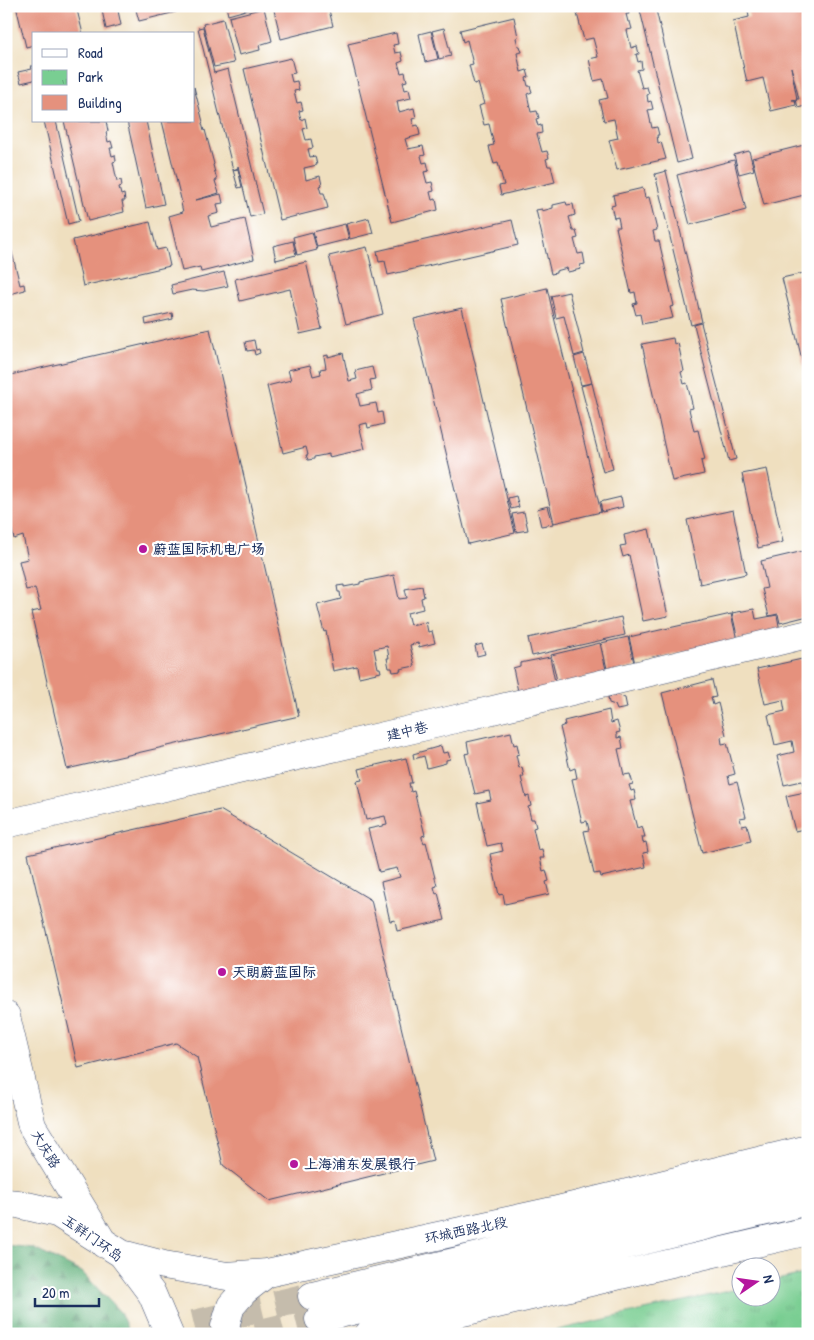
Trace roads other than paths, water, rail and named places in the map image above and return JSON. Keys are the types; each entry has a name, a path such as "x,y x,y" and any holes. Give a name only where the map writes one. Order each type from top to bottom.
{"main road":[{"name":"建中巷","path":"6,824 435,724 808,634"},
{"name":"大庆路","path":"6,1016 32,1126 113,1249"},
{"name":"环城西路北段","path":"113,1249 164,1265 228,1276 267,1273 553,1211 808,1149"},
{"name":"环城西路北段","path":"808,1177 315,1307 808,1201"},
{"name":"玉祥门环岛","path":"6,1203 57,1213 113,1249 152,1294 168,1334"},
{"path":"369,1334 808,1231"},
{"path":"228,1334 225,1326 231,1306 244,1291 267,1273"}],"tunnel":[{"path":"153,1334 312,1296"},
{"path":"256,1334 319,1319"}],"place":[{"name":"蔚蓝国际机电广场","path":"143,549"},
{"name":"天朗蔚蓝国际","path":"222,972"},
{"name":"上海浦东发展银行","path":"294,1164"}]}
